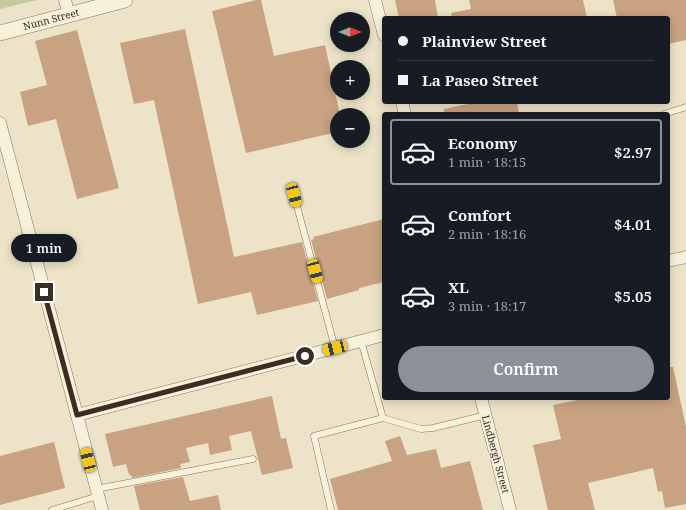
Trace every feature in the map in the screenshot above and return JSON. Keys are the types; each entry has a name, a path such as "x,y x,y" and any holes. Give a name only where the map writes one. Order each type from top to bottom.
{"street":[{"path":"65,0 69,15"},
{"name":"Nunn Street","path":"0,33 125,0"},
{"path":"375,0 382,27"},
{"path":"0,124 102,510"},
{"path":"670,261 686,257"},
{"path":"77,415 382,336"},
{"name":"Lindbergh Street","path":"482,400 510,510"}],"lane":[{"path":"670,112 686,107"},
{"path":"294,195 335,348"},
{"path":"361,341 383,418"},
{"path":"331,510 314,436 383,418 421,429 433,428 486,415"},
{"path":"52,510 97,493 253,459"}],"green space":[{"path":"0,0 37,0 0,9"}],"building":[{"path":"261,0 274,56 325,45 330,68 330,100 337,100 338,108 330,108 330,134 246,153 212,11"},
{"path":"395,0 435,0 438,16 399,16"},
{"path":"469,0 583,0 587,16 452,16 451,13 471,9"},
{"path":"613,0 686,0 686,40 670,44 670,16 617,16"},
{"path":"185,29 234,257 302,242 318,301 257,315 251,292 198,304 154,100 134,104 120,43"},
{"path":"77,30 119,188 77,199 56,119 28,126 20,92 47,85 35,41"},
{"path":"468,104 517,104 519,112 444,112 444,109"},
{"path":"382,220 382,282 359,288 359,290 327,299 311,240 314,239 313,237"},
{"path":"670,367 673,367 686,427 686,504 665,508 662,491 658,492 653,468 588,483 595,510 548,510 533,445 561,439 553,405 577,400 670,400"},
{"path":"272,396 281,439 286,438 293,468 262,475 251,431 229,436 232,450 210,455 208,443 186,448 190,462 180,464 181,468 132,478 131,475 129,475 126,464 113,467 105,434"},
{"path":"400,436 407,455 436,449 441,468 470,461 483,510 338,510 330,479 392,461 385,441"},
{"path":"54,442 65,488 0,505 0,456"},
{"path":"183,477 190,501 218,495 221,510 140,510 134,486"}],"route":[{"path":"44,292 77,415 305,356"}]}
